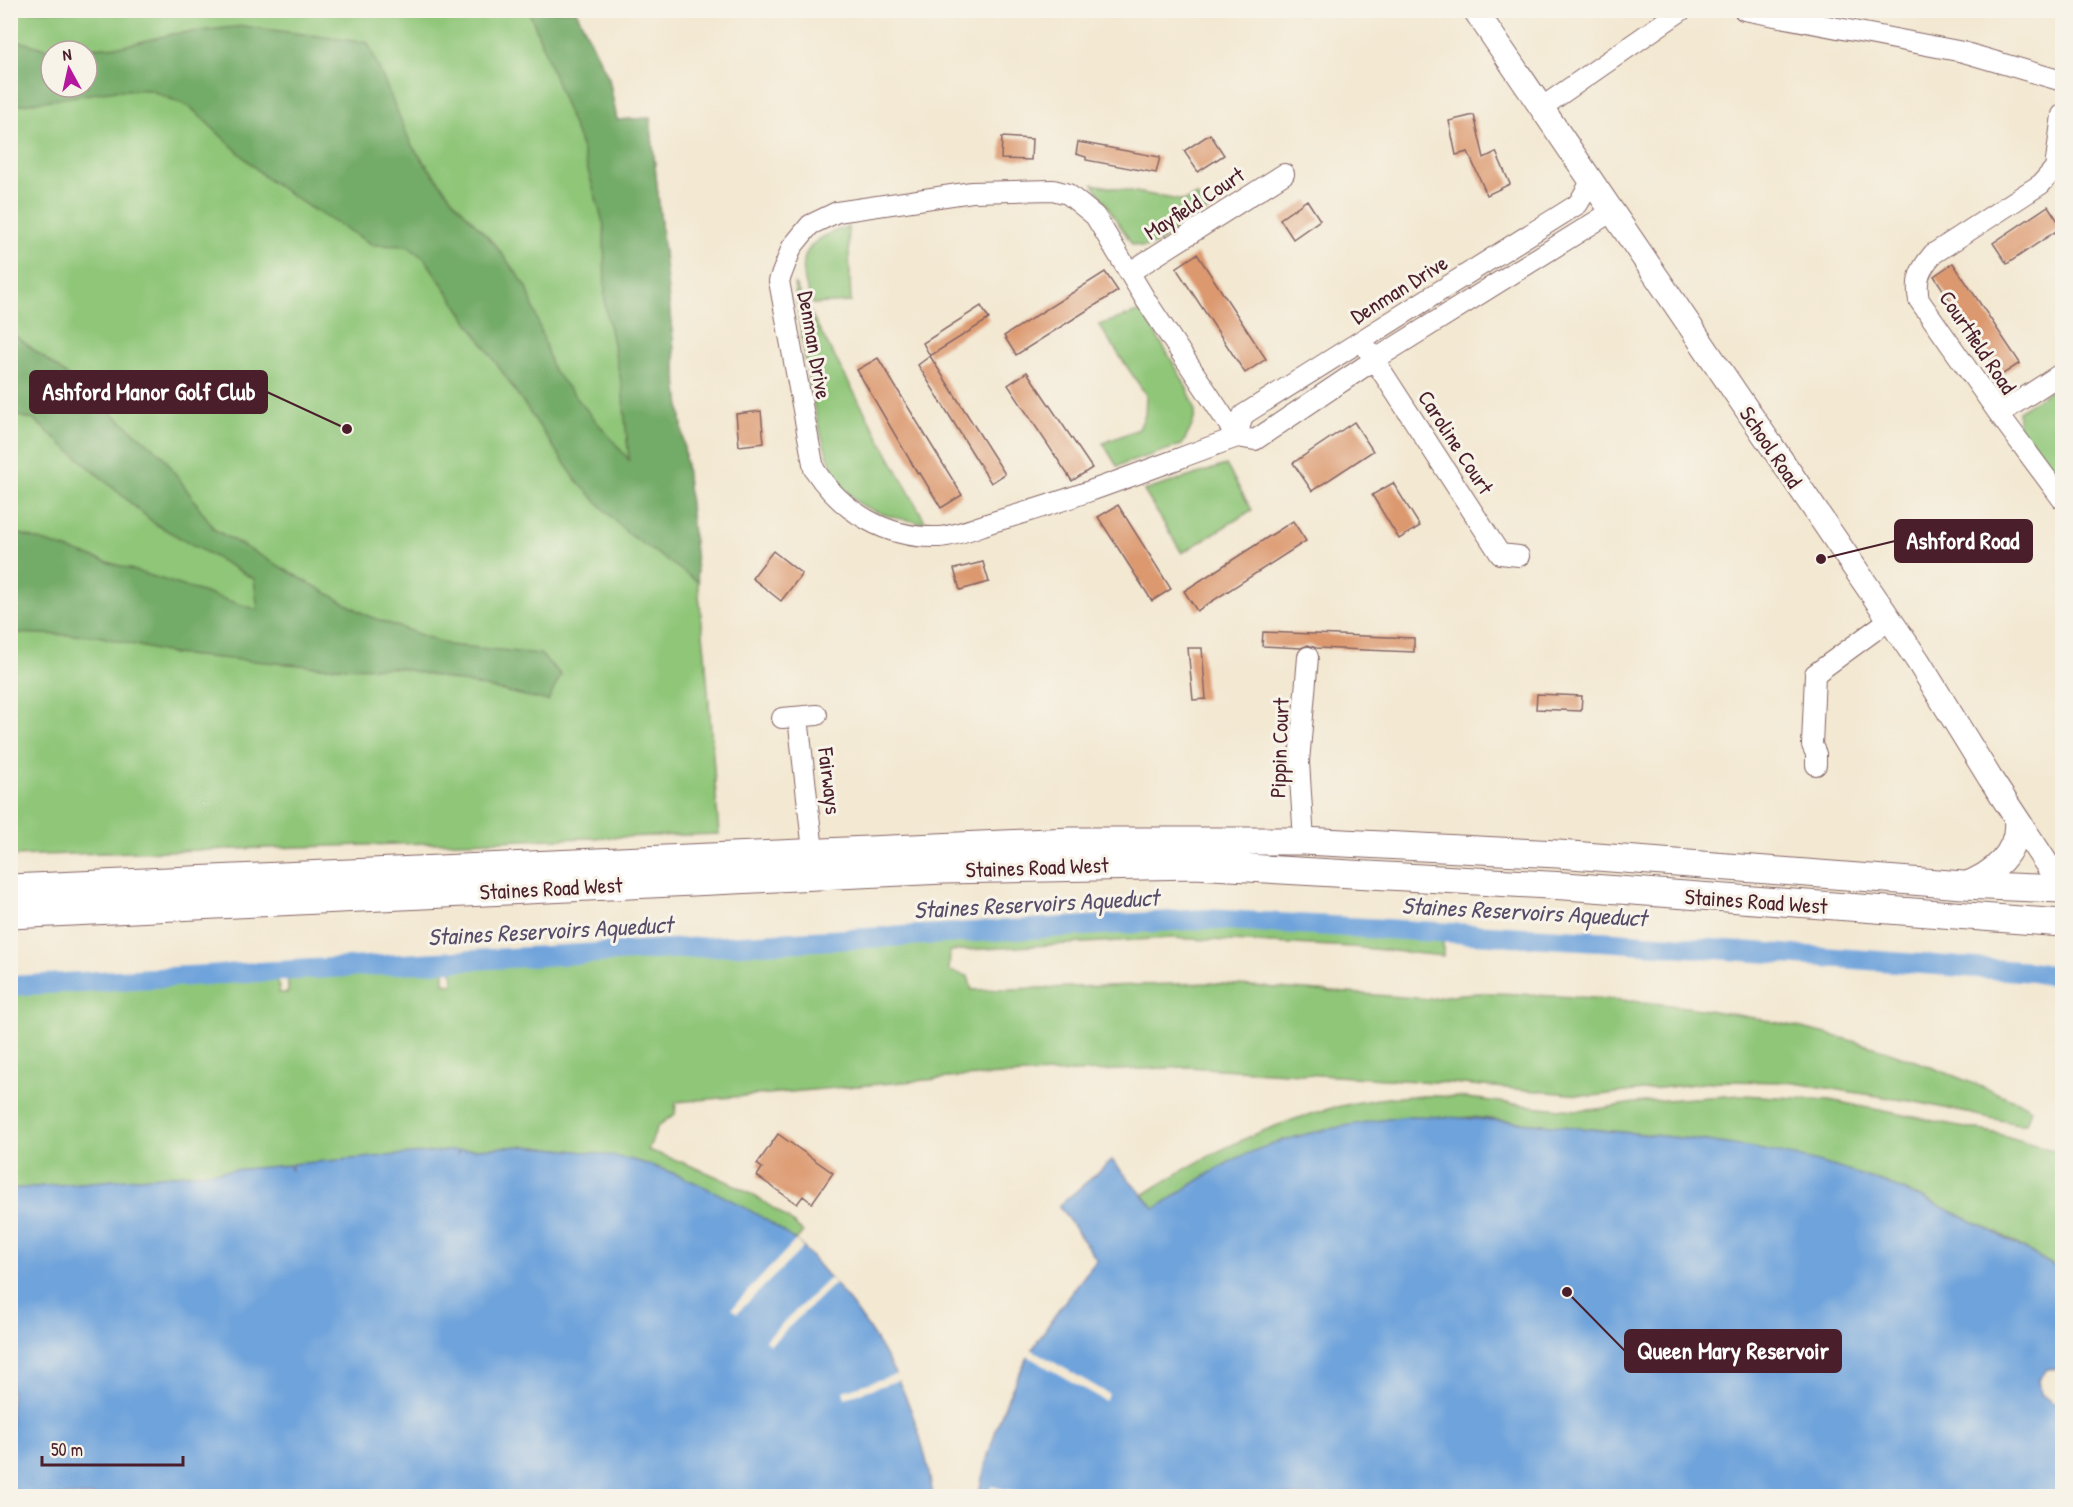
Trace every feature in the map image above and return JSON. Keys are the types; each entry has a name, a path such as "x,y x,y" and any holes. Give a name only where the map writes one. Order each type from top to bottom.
{"highway":[{"name":"Staines Road West","path":"10,888 1071,841 1304,841 1691,862 1963,885 2062,888"},
{"name":"Staines Road West","path":"10,915 944,870 1194,865 1565,886 2062,922"}],"main road":[{"name":"School Road","path":"1475,10 1918,661 2016,820 2062,888"},
{"path":"1963,885 1979,879 1996,867 2009,852 2015,837 2016,820"}],"street":[{"path":"1541,108 1682,10"},
{"path":"1744,10 1963,52 2062,81"},
{"name":"Courtfield Road","path":"2062,115 2055,168 2041,184 1933,254 1922,267 1916,285 1919,300 2062,499"},
{"name":"Mayfield Court","path":"1130,272 1284,174"},
{"name":"Denman Drive","path":"1237,436 1243,416 1578,204 1591,182"},
{"name":"Denman Drive","path":"1237,436 1146,302 1095,216 1068,194 1053,190 960,194 837,212 810,225 792,247 779,281 814,469 827,490 854,513 888,531 940,537 1044,508 1237,436 1255,440 1374,360 1611,212"},
{"name":"Caroline Court","path":"1362,341 1500,554 1519,556"},
{"path":"1999,414 2062,373"},
{"path":"1816,765 1816,754 1812,745 1815,674 1889,620"},
{"name":"Pippin Court","path":"1304,841 1299,762 1308,657"},
{"name":"Fairways","path":"799,717 813,851"}],"green space":[{"path":"10,11 576,11 609,79 617,120 650,118 705,653 719,834 11,856"},
{"path":"529,11 576,11 609,79 617,120 650,118 698,582 626,532 576,480 425,259 407,246 373,245 309,207 266,178 190,107 149,90 99,93 99,47 123,46 173,34 244,26 368,43 412,146 454,201 496,246 527,287 553,370 629,460 622,386 605,306 604,226 581,146"},
{"path":"11,39 39,47 39,99 57,99 11,106"},
{"path":"1093,184 1184,201 1197,195 1207,211 1154,245 1143,247 1132,244"},
{"path":"848,227 851,302 813,304 804,276 803,265 806,255 811,246 820,239"},
{"path":"794,283 926,523 876,512 860,504 844,489 821,435 813,402"},
{"path":"1141,311 1189,392 1195,414 1192,426 1182,445 1117,466 1103,443 1139,429 1145,415 1146,395 1099,325"},
{"path":"11,332 163,456 215,530 368,616 449,645 540,654 561,675 548,701 399,668 322,667 173,654 97,636 11,633 11,531 258,610 254,579 155,524 34,420 11,414"},
{"path":"2061,384 2062,468 2051,471 2018,428 2018,411"},
{"path":"1226,465 1252,510 1182,553 1144,491"},
{"path":"1203,926 1443,940 1443,956 1352,947 1170,938 950,951 949,971 968,976 972,990 1209,983 1431,999 1461,994 1492,993 1595,998 1676,1006 1798,1027 1877,1048 1948,1073 2031,1109 2026,1124 2018,1124 1916,1102 1788,1082 1720,1081 1592,1096 1451,1083 1188,1067 960,1077 676,1102 675,1114 658,1126 648,1150 710,1173 749,1193 786,1217 803,1232 796,1240 696,1183 654,1166 605,1155 523,1146 11,1189 11,992 278,977 279,993 288,993 288,976 444,967 444,983 453,984 452,966"},
{"path":"1743,1095 1829,1100 1999,1134 2062,1153 2062,1271 2009,1239 1921,1197 1874,1179 1797,1157 1702,1140 1471,1117 1283,1140 1219,1168 1155,1209 1143,1195 1205,1158 1272,1128 1306,1115 1377,1099 1413,1096 1456,1097 1585,1110 1689,1098"}],"water":[{"path":"1409,1116 1504,1121 1674,1137 1748,1147 1797,1157 1867,1177 1934,1204 1999,1235 2062,1271 2062,1368 2047,1369 2039,1380 2041,1394 2053,1403 2062,1402 2062,1496 978,1496 997,1427 1021,1370 1036,1343 1097,1260 1059,1206 1112,1160 1155,1209 1218,1168 1263,1147 1311,1133"},
{"path":"523,1146 605,1155 632,1160 673,1173 739,1204 779,1228 799,1244 846,1298 882,1350 909,1405 927,1465 933,1496 11,1496 11,1189 289,1165 291,1171 292,1164 457,1150 457,1156 459,1150"}],"pier":[{"path":"796,1240 803,1248 737,1313 732,1308"},
{"path":"830,1278 835,1283 770,1345 765,1340"},
{"path":"1031,1349 1109,1394 1105,1401 1027,1356"},
{"path":"897,1374 899,1380 845,1398 843,1391"},
{"path":"991,1486 1033,1496 1013,1496 990,1491"}],"building":[{"path":"1474,115 1484,158 1496,152 1510,184 1487,195 1468,152 1456,155 1449,121"},
{"path":"1210,134 1224,155 1198,172 1184,151"},
{"path":"1002,137 1032,139 1031,160 1001,159"},
{"path":"1078,142 1160,157 1156,173 1086,160 1086,157 1076,154"},
{"path":"1307,200 1320,220 1293,239 1280,219"},
{"path":"2048,206 2062,227 2007,264 1993,243"},
{"path":"1197,254 1266,359 1245,373 1176,268"},
{"path":"1953,263 2020,363 2000,376 1934,276"},
{"path":"1105,272 1118,291 1016,355 1004,336"},
{"path":"981,306 989,319 930,356 923,343"},
{"path":"930,356 1005,474 991,483 918,365"},
{"path":"878,358 962,495 941,508 920,473 918,474 857,370"},
{"path":"1027,372 1092,468 1072,481 1008,385"},
{"path":"761,411 764,443 739,446 736,414"},
{"path":"1354,422 1373,451 1312,491 1293,463"},
{"path":"1393,483 1420,526 1399,539 1372,495"},
{"path":"1118,505 1171,589 1152,601 1098,517"},
{"path":"1293,521 1306,541 1197,611 1184,591"},
{"path":"773,551 802,574 781,601 752,578"},
{"path":"983,562 989,582 960,590 954,569"},
{"path":"1263,632 1414,638 1414,652 1316,648 1308,645 1301,648 1262,646"},
{"path":"1188,648 1202,648 1206,699 1193,700"},
{"path":"1537,694 1582,696 1581,711 1536,709"},
{"path":"778,1134 833,1173 812,1203 803,1196 797,1204 757,1176 762,1168 757,1164"}],"waterway":[{"name":"Staines Reservoirs Aqueduct","path":"10,986 1207,919 1616,942 2033,972 2062,978"}],"place":[{"name":"Ashford Manor Golf Club","path":"347,429"},
{"name":"Ashford Road","path":"1821,559"},
{"name":"Queen Mary Reservoir","path":"1567,1292"}]}
